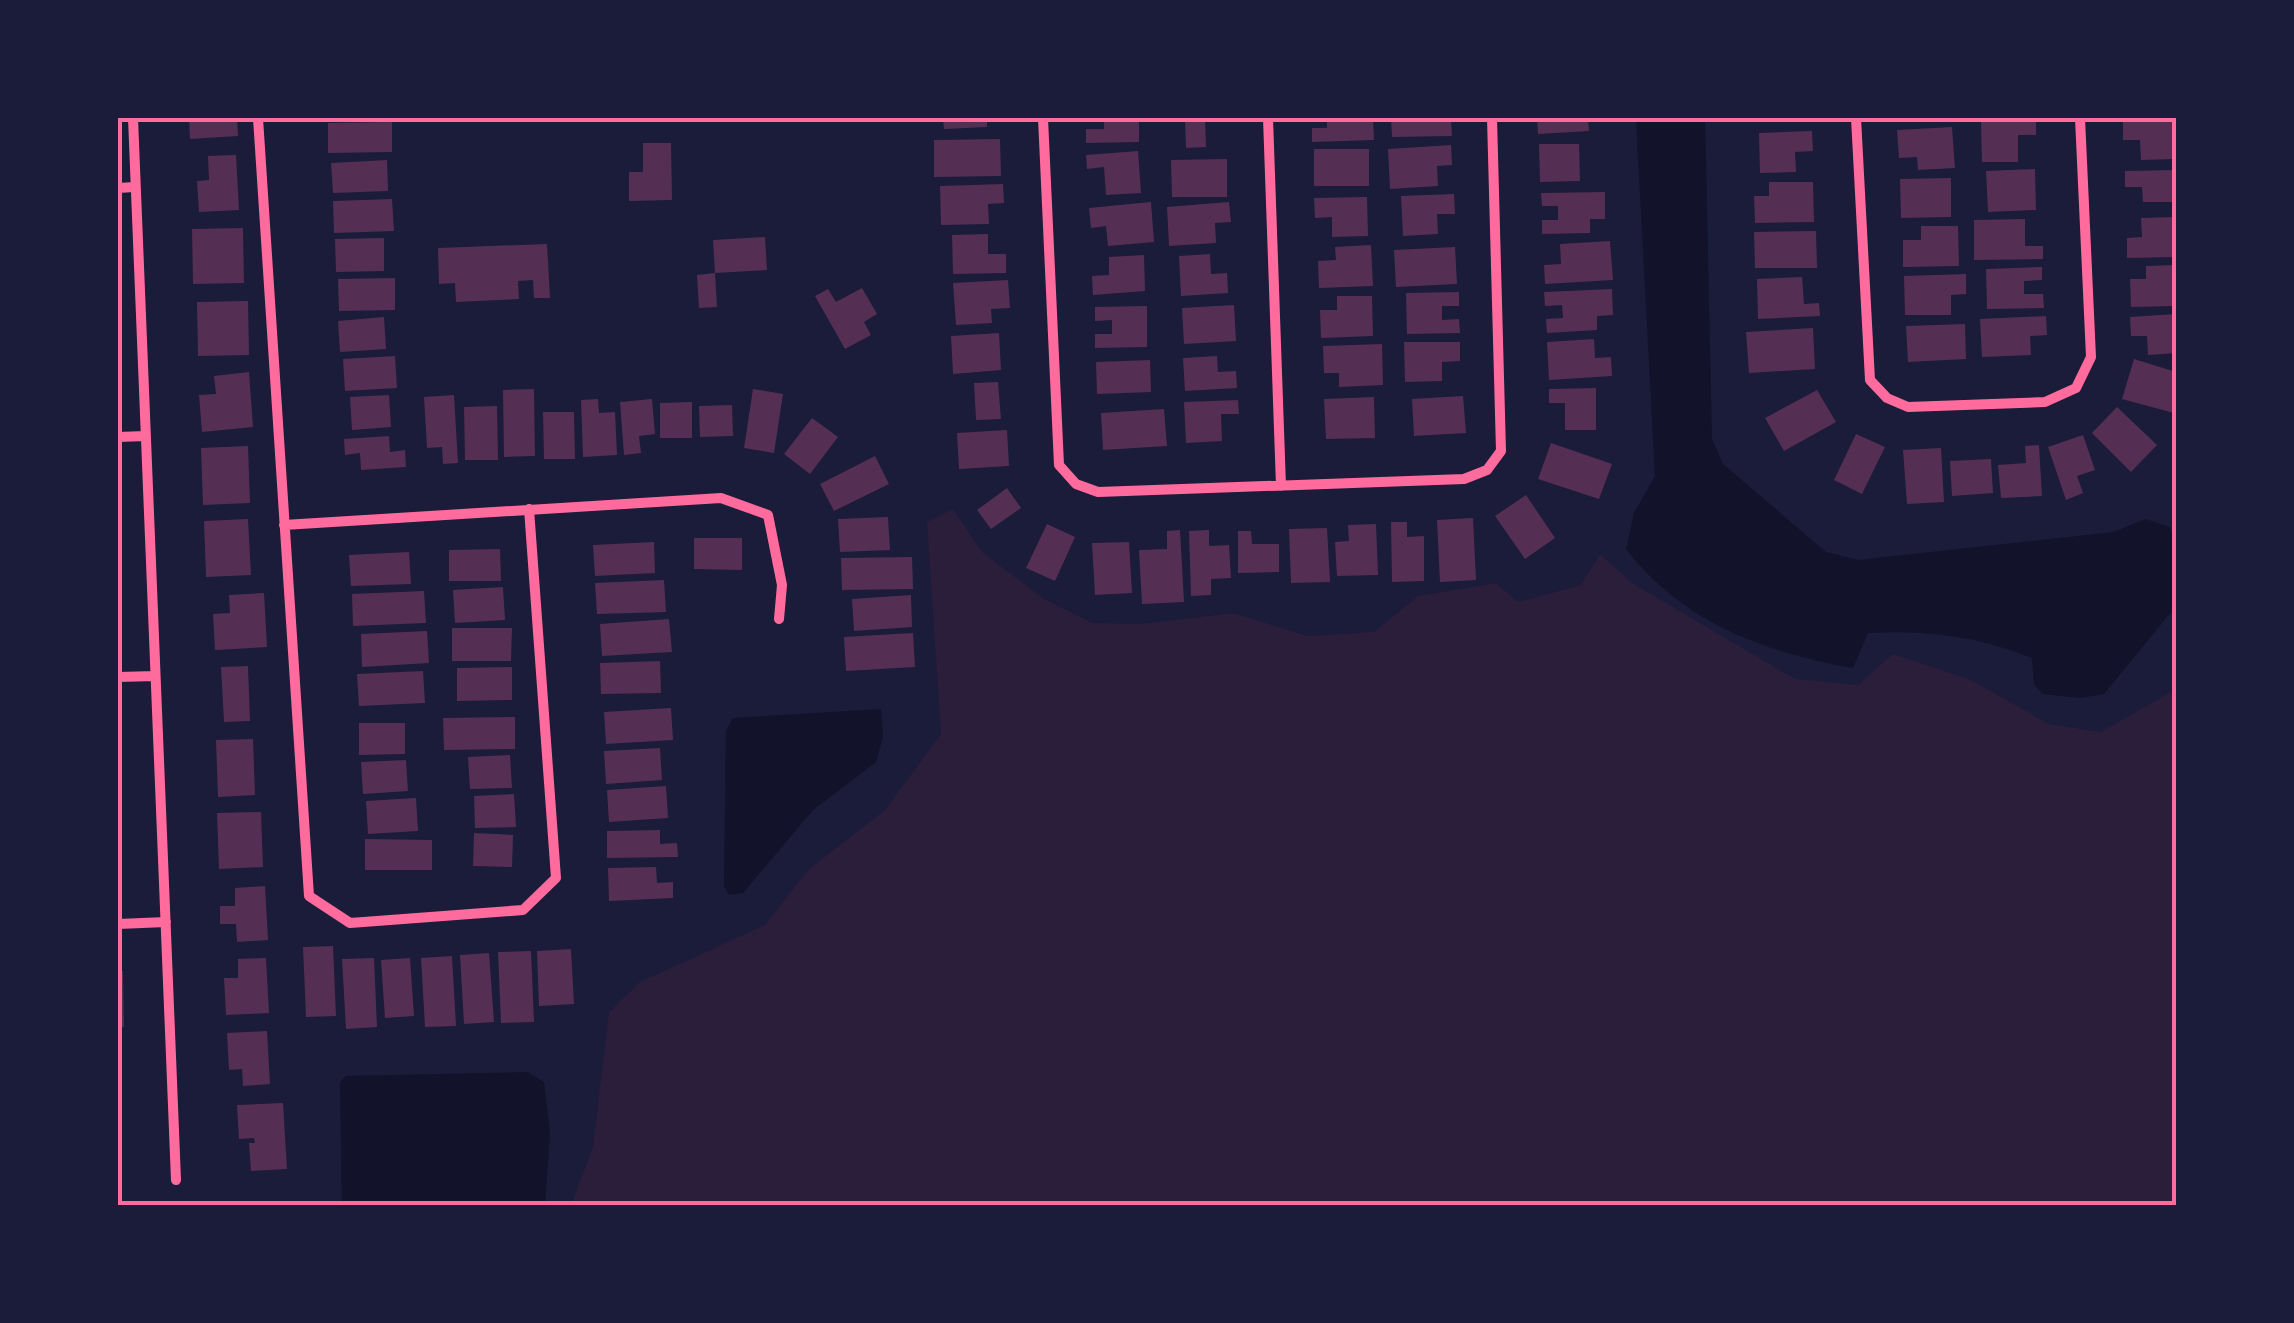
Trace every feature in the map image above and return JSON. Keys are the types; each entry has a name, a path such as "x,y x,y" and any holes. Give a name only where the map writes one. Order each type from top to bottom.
{"street":[{"path":"133,118 176,1180"},
{"path":"258,118 310,896 350,923 524,910 556,878 528,508"},
{"path":"1043,118 1059,466 1076,484 1098,492 1464,480 1487,470 1502,451 1492,118"},
{"path":"1268,118 1281,486"},
{"path":"1856,118 1870,380 1886,398 1908,406 2044,402 2076,388 2090,357 2080,118"},
{"path":"118,188 134,187"},
{"path":"118,437 145,436"},
{"path":"284,524 721,498 768,514 782,586 779,619"},
{"path":"118,678 155,676"},
{"path":"118,924 166,922"}],"shaded area":[{"path":"1636,118 1705,118 1712,439 1723,464 1826,552 1858,560 2114,532 2145,519 2170,527 2176,549 2176,606 2104,694 2080,698 2043,694 2034,684 2032,658 1952,636 1868,633 1853,668 1788,653 1700,615 1673,597 1626,549 1634,513 1655,476"},
{"path":"953,509 981,551 1044,599 1092,623 1142,624 1233,613 1307,636 1374,632 1418,596 1496,583 1518,602 1581,585 1600,554 1632,583 1795,679 1858,685 1893,654 1971,680 2049,724 2101,732 2176,689 2176,1205 571,1205 593,1147 609,1012 640,982 765,925 808,870 885,810 941,734 927,522"},
{"path":"881,709 883,737 876,762 813,810 743,893 729,895 724,886 726,731 733,718"},
{"path":"527,1072 544,1082 550,1132 545,1205 342,1205 340,1082 346,1076"}],"building":[{"path":"189,118 237,118 238,136 190,139"},
{"path":"943,118 987,118 987,127 944,129"},
{"path":"1104,118 1139,118 1139,142 1086,143 1086,129 1104,129"},
{"path":"1185,118 1205,118 1206,147 1186,148"},
{"path":"1327,118 1373,118 1374,140 1312,142 1312,128 1327,128"},
{"path":"1391,118 1451,119 1452,136 1392,137"},
{"path":"1537,118 1588,118 1589,131 1538,134"},
{"path":"2175,119 2175,159 2141,160 2140,140 2123,140 2123,120"},
{"path":"2036,121 2036,135 2018,135 2018,162 1982,162 1981,122"},
{"path":"392,122 392,152 328,153 328,123"},
{"path":"1952,127 1955,168 1918,170 1917,157 1899,158 1897,130"},
{"path":"1812,131 1813,151 1795,152 1796,172 1760,173 1759,133"},
{"path":"1000,139 1001,176 934,177 934,140"},
{"path":"643,143 671,143 672,200 629,201 629,172 643,172"},
{"path":"1539,144 1579,144 1580,181 1540,182"},
{"path":"1451,145 1452,165 1437,166 1438,186 1390,189 1388,149"},
{"path":"1314,149 1369,149 1369,186 1314,186"},
{"path":"1138,151 1141,193 1106,195 1104,167 1087,169 1086,155"},
{"path":"236,155 239,210 199,212 197,181 209,180 208,156"},
{"path":"1227,159 1227,197 1172,197 1171,160"},
{"path":"387,160 388,191 333,193 331,163"},
{"path":"2035,169 2036,210 1988,212 1986,171"},
{"path":"2176,170 2176,202 2143,202 2142,187 2125,187 2125,171"},
{"path":"1951,178 1951,217 1901,218 1900,179"},
{"path":"1769,182 1813,182 1814,222 1755,223 1754,196 1769,196"},
{"path":"1003,184 1004,203 988,204 989,224 941,225 940,186"},
{"path":"1605,192 1605,219 1590,219 1590,233 1542,234 1542,220 1558,220 1558,206 1542,206 1541,193"},
{"path":"1454,194 1455,214 1437,214 1438,234 1403,236 1401,196"},
{"path":"1367,197 1368,236 1332,237 1332,217 1315,218 1314,198"},
{"path":"392,199 394,231 334,233 333,201"},
{"path":"1151,202 1154,242 1108,246 1106,226 1091,228 1089,208"},
{"path":"1229,202 1231,222 1215,223 1216,243 1169,246 1167,207"},
{"path":"2176,217 2176,257 2127,258 2127,238 2142,237 2141,218"},
{"path":"2025,219 2025,246 2043,246 2043,259 1974,260 1974,220"},
{"path":"1921,226 1958,226 1959,266 1903,267 1903,240 1921,240"},
{"path":"243,228 244,283 193,284 192,229"},
{"path":"1816,231 1817,268 1755,268 1754,232"},
{"path":"988,234 988,254 1006,254 1006,273 953,274 952,235"},
{"path":"765,237 767,270 715,273 713,240"},
{"path":"384,238 384,271 336,272 335,239"},
{"path":"1610,241 1613,280 1545,284 1544,265 1561,264 1560,244"},
{"path":"547,244 550,298 534,298 533,280 518,281 519,299 456,302 455,283 439,284 438,248"},
{"path":"1371,245 1373,286 1319,288 1318,261 1336,260 1335,247"},
{"path":"1455,247 1457,284 1396,287 1394,250"},
{"path":"1210,254 1211,274 1227,273 1228,293 1181,296 1179,256"},
{"path":"1144,255 1145,291 1093,295 1092,276 1109,275 1109,257"},
{"path":"2176,265 2176,306 2131,307 2130,279 2146,279 2146,266"},
{"path":"2042,267 2042,280 2024,281 2024,294 2043,294 2044,308 1987,309 1986,269"},
{"path":"715,273 717,307 699,308 697,275"},
{"path":"1966,274 1966,294 1951,295 1951,315 1905,315 1904,276"},
{"path":"1802,277 1804,304 1819,303 1820,316 1758,319 1757,279"},
{"path":"395,278 395,310 339,311 338,279"},
{"path":"1008,280 1010,308 991,309 992,323 956,325 953,283"},
{"path":"862,288 877,314 864,322 871,335 845,349 815,296 828,289 836,302"},
{"path":"1612,289 1613,315 1597,316 1597,330 1547,333 1546,319 1563,318 1562,305 1545,306 1544,292"},
{"path":"1459,292 1459,306 1442,306 1442,320 1459,319 1460,333 1407,334 1406,293"},
{"path":"1337,296 1372,296 1373,336 1321,338 1320,310 1337,310"},
{"path":"248,301 249,355 198,356 197,302"},
{"path":"1234,305 1236,341 1184,344 1182,308"},
{"path":"1147,306 1147,347 1095,348 1095,334 1112,334 1112,320 1095,321 1095,307"},
{"path":"2176,314 2176,353 2148,355 2147,336 2131,336 2130,317"},
{"path":"2046,316 2047,335 2030,336 2031,355 1982,357 1980,319"},
{"path":"384,317 386,349 340,352 338,321"},
{"path":"1965,324 1966,359 1908,362 1906,326"},
{"path":"1813,328 1815,369 1749,373 1746,332"},
{"path":"999,333 1001,370 953,374 951,336"},
{"path":"1594,339 1595,358 1611,357 1612,376 1549,380 1547,342"},
{"path":"1404,342 1460,342 1460,361 1442,362 1442,381 1405,382"},
{"path":"1382,344 1383,385 1339,387 1339,373 1324,373 1323,346"},
{"path":"395,356 397,388 345,391 343,359"},
{"path":"1217,356 1218,372 1236,371 1237,388 1185,391 1183,358"},
{"path":"2134,359 2176,372 2174,413 2122,399"},
{"path":"1150,360 1151,392 1097,394 1096,362"},
{"path":"249,372 253,427 202,432 199,395 216,394 214,376"},
{"path":"998,382 1001,419 976,420 974,383"},
{"path":"1596,388 1596,430 1565,430 1565,403 1549,403 1549,389"},
{"path":"534,389 535,456 504,457 503,390"},
{"path":"753,389 783,394 774,453 744,448"},
{"path":"1817,390 1836,422 1784,451 1765,418"},
{"path":"389,395 391,427 352,430 350,397"},
{"path":"454,395 458,463 443,464 442,447 427,448 424,397"},
{"path":"1463,396 1466,433 1414,436 1412,399"},
{"path":"1374,397 1375,438 1326,439 1324,399"},
{"path":"598,399 599,413 615,412 617,455 583,457 581,400"},
{"path":"652,399 655,434 639,436 641,453 624,455 620,402"},
{"path":"1238,400 1239,414 1221,414 1222,441 1186,443 1184,402"},
{"path":"692,402 692,438 660,438 660,403"},
{"path":"732,405 733,436 700,437 699,406"},
{"path":"497,406 498,460 465,460 464,407"},
{"path":"2117,407 2157,445 2131,472 2092,433"},
{"path":"1164,409 1167,446 1103,450 1101,413"},
{"path":"543,412 574,412 575,459 544,459"},
{"path":"812,418 838,437 810,474 784,454"},
{"path":"1007,430 1009,466 959,469 957,433"},
{"path":"1856,434 1885,447 1862,494 1834,480"},
{"path":"2083,435 2095,470 2077,476 2083,493 2066,500 2048,447"},
{"path":"389,436 390,452 405,450 406,467 361,470 360,453 345,455 344,439"},
{"path":"1551,443 1612,464 1599,499 1538,479"},
{"path":"2039,445 2042,496 2001,498 1998,465 2026,463 2025,446"},
{"path":"248,446 250,503 203,505 201,448"},
{"path":"1941,448 1944,502 1907,504 1903,450"},
{"path":"875,456 889,484 834,511 820,484"},
{"path":"1991,459 1993,493 1952,496 1950,461"},
{"path":"1007,488 1021,508 991,529 977,510"},
{"path":"1526,495 1555,538 1525,559 1495,516"},
{"path":"888,517 890,550 840,552 838,519"},
{"path":"1473,518 1476,580 1440,582 1437,520"},
{"path":"248,519 251,575 206,577 204,521"},
{"path":"1391,522 1407,522 1407,537 1424,536 1424,581 1392,582"},
{"path":"1047,524 1075,537 1055,581 1026,568"},
{"path":"1376,524 1378,575 1337,576 1335,542 1349,541 1348,525"},
{"path":"1327,528 1330,582 1291,583 1289,529"},
{"path":"1180,530 1184,602 1142,604 1139,550 1167,549 1167,531"},
{"path":"1209,530 1209,546 1229,545 1231,578 1211,579 1211,595 1191,596 1189,531"},
{"path":"1238,531 1251,531 1252,544 1279,544 1279,572 1238,573"},
{"path":"694,538 742,538 742,570 694,569"},
{"path":"654,542 655,573 595,576 593,545"},
{"path":"1129,542 1132,593 1095,595 1092,543"},
{"path":"500,549 501,581 449,581 449,550"},
{"path":"409,552 411,584 351,586 349,555"},
{"path":"912,557 913,589 842,590 841,558"},
{"path":"664,580 666,612 597,614 595,583"},
{"path":"503,587 505,620 455,623 453,590"},
{"path":"424,591 426,623 353,626 352,594"},
{"path":"264,593 267,647 215,650 213,614 230,613 229,595"},
{"path":"911,595 912,627 854,631 852,599"},
{"path":"669,619 672,652 602,656 600,624"},
{"path":"452,628 512,628 511,661 452,661"},
{"path":"427,631 429,663 362,667 361,634"},
{"path":"913,633 915,667 846,671 844,637"},
{"path":"660,661 661,693 601,694 600,663"},
{"path":"248,666 250,721 224,722 221,667"},
{"path":"512,667 512,700 457,701 457,668"},
{"path":"423,671 425,703 359,706 357,674"},
{"path":"671,708 673,740 606,744 604,712"},
{"path":"515,717 515,749 444,750 443,718"},
{"path":"359,723 405,723 405,754 359,755"},
{"path":"253,739 255,795 218,797 216,740"},
{"path":"660,748 662,780 606,784 604,751"},
{"path":"510,755 512,788 470,789 468,757"},
{"path":"406,760 408,791 363,794 361,762"},
{"path":"666,786 668,818 609,822 607,790"},
{"path":"514,794 516,827 475,828 474,796"},
{"path":"416,798 418,831 368,834 366,801"},
{"path":"261,812 263,867 219,869 217,813"},
{"path":"660,830 660,844 677,843 678,857 607,858 607,831"},
{"path":"474,833 513,835 512,867 473,866"},
{"path":"365,839 432,840 432,870 365,870"},
{"path":"656,867 657,883 673,882 673,898 609,901 608,868"},
{"path":"265,886 268,940 237,942 236,924 220,924 220,906 235,906 235,888"},
{"path":"333,946 336,1016 306,1017 303,947"},
{"path":"571,949 574,1004 539,1006 537,951"},
{"path":"531,951 534,1022 501,1023 498,952"},
{"path":"489,953 494,1022 464,1024 460,955"},
{"path":"452,956 456,1026 425,1027 421,958"},
{"path":"266,958 269,1013 226,1015 224,978 238,978 238,959"},
{"path":"374,958 377,1027 346,1029 342,959"},
{"path":"410,958 414,1016 385,1018 381,960"},
{"path":"118,971 123,971 124,1027 118,1027"},
{"path":"267,1031 270,1084 243,1086 242,1069 229,1070 227,1033"},
{"path":"283,1103 287,1169 251,1171 249,1143 255,1143 254,1138 239,1139 237,1105"}]}
